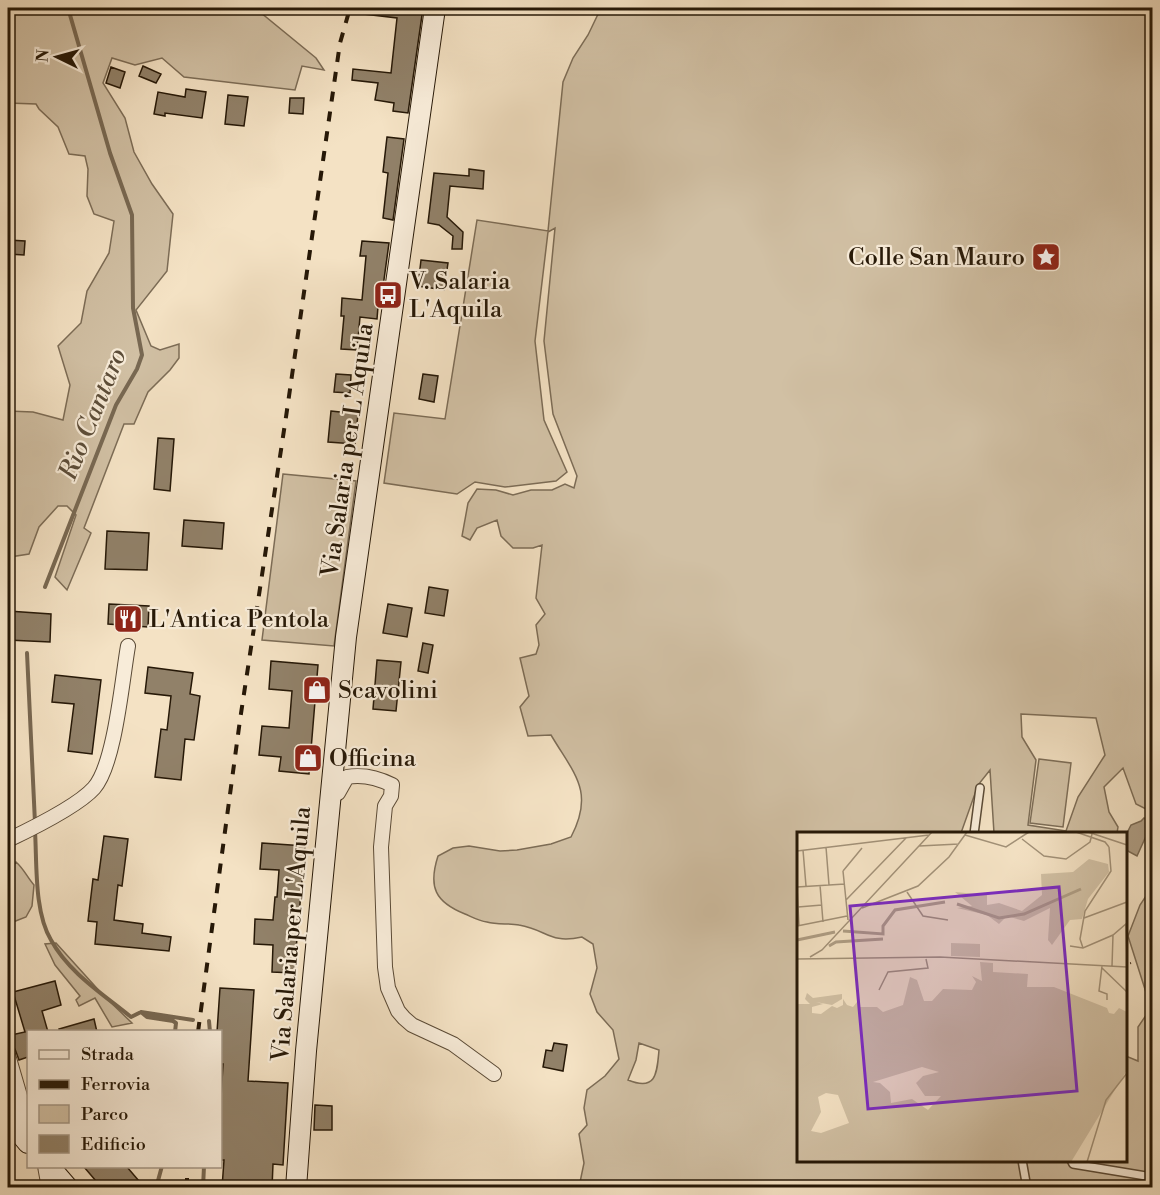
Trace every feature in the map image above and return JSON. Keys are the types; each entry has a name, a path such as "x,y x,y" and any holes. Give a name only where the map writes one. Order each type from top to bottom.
{"main road":[{"name":"Via Salaria per L'Aquila","path":"296,1188 306,1051 346,637 435,8"},
{"path":"48,1168 68,1188"}],"street":[{"path":"11,838 38,825 95,787 105,770 111,750 128,646"},
{"path":"329,798 338,793 347,777 381,780 392,785 391,796 385,806 381,847 385,967 388,987 398,1011 412,1025 453,1044 494,1074"},
{"path":"8,1055 22,1102 19,1132"},
{"path":"47,1168 49,1188"}],"lane":[{"path":"974,832 980,788"},
{"path":"1022,1162 1027,1188"},
{"path":"1072,1162 1152,1177"}],"path":[{"path":"1127,964 1131,963"}],"green space":[{"path":"8,8 255,8 316,58 324,70 302,66 295,90 184,77 162,58 135,65 112,58 103,83 125,118 134,152 152,184 173,214 167,271 136,310 151,346 160,350 179,344 179,358 148,392 134,424 124,424 84,528 91,533 67,590 55,577 76,515 67,506 58,506 39,527 29,554 10,557 8,560 8,411 33,412 63,420 70,385 58,346 81,323 87,291 109,253 114,221 94,214 87,196 88,169 85,156 69,154 58,127 36,104 8,103"},
{"path":"601,8 1152,8 1152,812 1136,804 1123,768 1104,787 1109,812 1118,827 1117,832 994,832 990,770 978,785 961,832 797,832 797,1162 1127,1162 1127,1056 1138,1061 1138,1027 1151,1008 1128,936 1140,905 1152,887 1152,1187 579,1187 584,1163 579,1134 587,1125 584,1108 587,1090 605,1076 619,1059 613,1030 597,1012 590,994 597,968 593,944 582,937 555,938 529,927 481,921 447,904 436,892 434,885 438,856 453,848 469,846 500,851 551,844 571,837 581,807 579,783 574,772 551,735 528,736 520,707 529,696 520,658 536,654 539,645 536,625 545,614 536,598 542,545 533,548 513,548 501,536 497,520 477,528 470,540 462,536 468,503 477,489 496,490 513,495 531,490 552,490 565,484 574,488 577,476 553,414 544,341 555,228 548,232 535,341 544,420 567,472 556,481 505,487 475,482 457,494 384,483 394,413 445,419 477,220 548,231 563,82 573,58 588,35","holes":["1021,714 1096,718 1105,755 1078,797 1066,831 1028,825 1036,760 1022,737","639,1043 659,1050 656,1072 650,1082 638,1083 628,1080 636,1060"]},
{"path":"283,474 356,481 334,646 262,640"},
{"path":"1039,759 1071,763 1063,827 1030,823"},
{"path":"16,862 34,885 32,906 26,917 13,922 8,916 8,874"},
{"path":"56,943 132,1023 112,1027 95,998 79,1006 76,1000 80,996 55,965 45,944"}],"shaded area":[{"path":"1144,818 1152,823 1137,856 1127,851 1127,833 1131,825"}],"building":[{"path":"365,8 423,8 408,113 393,111 394,103 375,100 378,83 352,80 353,69 391,73 397,18 364,14"},
{"path":"143,66 161,74 156,83 139,76"},
{"path":"111,67 125,72 120,88 106,83"},
{"path":"186,89 206,92 202,118 165,113 165,116 154,114 158,92 185,97"},
{"path":"228,95 248,97 244,126 225,124"},
{"path":"290,98 304,98 303,114 289,113"},
{"path":"387,137 404,139 393,220 383,218 388,173 383,172"},
{"path":"469,169 484,171 483,189 450,186 447,217 463,232 462,249 452,249 453,236 439,225 428,223 434,173 469,176"},
{"path":"8,240 25,241 24,255 8,254"},
{"path":"362,241 389,243 382,294 379,294 377,319 360,317 357,350 341,349 344,316 341,316 342,298 362,300 366,256 360,256"},
{"path":"421,260 448,263 444,290 418,286"},
{"path":"336,374 351,375 350,393 334,392"},
{"path":"423,374 438,376 434,402 419,399"},
{"path":"331,411 358,414 355,444 328,442"},
{"path":"158,438 174,439 170,491 154,489"},
{"path":"184,520 224,523 222,549 182,546"},
{"path":"107,531 149,533 147,570 105,569"},
{"path":"429,587 448,590 444,616 425,613"},
{"path":"109,604 149,606 148,627 108,624"},
{"path":"388,604 412,608 407,637 383,633"},
{"path":"8,611 51,614 50,642 8,640"},
{"path":"423,643 433,645 428,673 418,671"},
{"path":"377,660 401,662 396,711 373,709"},
{"path":"271,661 318,665 309,774 279,771 281,757 259,755 262,726 289,728 292,691 269,689"},
{"path":"148,667 193,673 190,694 200,696 194,740 185,739 181,780 155,777 161,729 167,730 171,696 145,693"},
{"path":"55,675 101,680 92,754 68,751 74,704 52,702"},
{"path":"104,836 128,839 122,886 118,885 114,920 143,924 142,933 171,937 169,951 95,944 97,922 88,921 93,879 98,880"},
{"path":"262,843 305,846 294,973 272,972 273,945 254,944 255,919 273,920 275,897 277,897 279,870 260,869"},
{"path":"55,981 61,1005 42,1011 47,1030 27,1030 27,1057 19,1060 15,1049 8,1046 8,1043 13,1042 11,1035 25,1032 13,992"},
{"path":"220,988 254,990 248,1081 288,1083 283,1165 273,1164 272,1188 222,1188 224,1160 222,1160 222,1030 217,1030"},
{"path":"94,1019 97,1030 59,1030"},
{"path":"554,1043 567,1045 563,1071 543,1067 546,1050 552,1051"},
{"path":"315,1105 332,1106 332,1130 314,1130"},
{"path":"85,1168 128,1168 145,1188 102,1188"}],"waterway":[{"name":"Rio Cantaro","path":"45,587 116,405 137,369 142,355 133,308 132,215 110,153 68,8"},
{"name":"Rio Cantaro","path":"27,653 35,823"},
{"name":"Rio Cantaro","path":"35,831 39,902 46,929 58,952 87,982 131,1017 141,1012 147,1017 173,1021 176,1023 175,1030"},
{"name":"Rio Cantaro","path":"141,1012 193,1020"},
{"name":"Rio Cantaro","path":"209,1021 210,1030"},
{"name":"Rio Cantaro","path":"156,1188 161,1168"},
{"name":"Rio Cantaro","path":"203,1188 204,1168"}],"railway":[{"path":"198,1030 240,720 340,43 350,8"},
{"path":"187,1168 187,1188"}],"place":[{"name":"Colle San Mauro","path":"1046,257"},
{"name":"V. Salaria L'Aquila","path":"388,295"},
{"name":"L'Antica Pentola","path":"128,619"},
{"name":"Scavolini","path":"317,690"},
{"name":"Officina","path":"308,758"}]}
